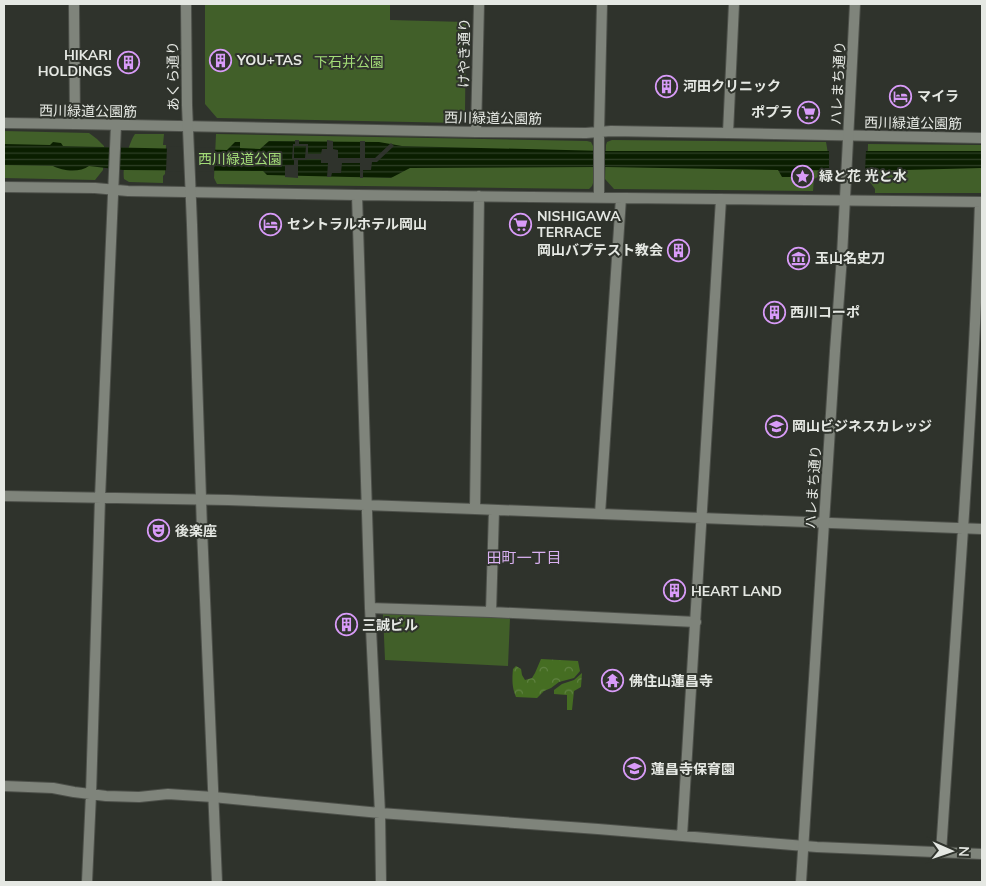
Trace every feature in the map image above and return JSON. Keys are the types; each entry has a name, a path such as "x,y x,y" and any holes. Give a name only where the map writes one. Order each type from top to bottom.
{"street":[{"path":"74,4 75,124"},
{"name":"あくら通り","path":"186,4 188,126 201,500 217,882"},
{"name":"けやき通り","path":"476,132 479,4"},
{"path":"599,197 602,4"},
{"path":"728,132 734,4"},
{"name":"ハレまち通り","path":"801,882 846,200 856,4"},
{"name":"西川緑道公園筋","path":"4,123 476,132 728,132 982,138"},
{"path":"87,882 100,498 116,125"},
{"path":"4,187 356,195 981,202 963,529 941,853"},
{"path":"356,195 370,608 380,812 381,882"},
{"path":"475,509 479,196"},
{"path":"600,514 621,198"},
{"path":"682,836 703,518 721,199"},
{"path":"4,496 475,509 982,529"},
{"path":"491,612 494,510"},
{"path":"370,608 696,622"},
{"path":"4,786 53,788 91,794 139,797 168,794 213,797 803,846 982,854"}],"green space":[{"name":"下石井公園","path":"205,4 390,4 390,20 466,22 465,112 459,123 217,118 205,104"},
{"path":"4,131 89,133 104,146 103,170 95,180 4,178"},
{"name":"西川緑道公園","path":"135,134 164,134 163,145 166,145 163,183 129,182 124,179 126,156"},
{"name":"西川緑道公園","path":"216,134 587,141 591,142 593,146 593,183 589,189 217,184 214,178"},
{"path":"612,140 826,142 828,168 827,172 814,179 813,191 614,189 605,179 606,145 607,142"},
{"path":"868,144 982,145 982,193 875,193 875,189 867,178"},
{"path":"383,614 510,618 508,666 385,660"},
{"path":"541,659 578,661 580,671 574,678 559,682 544,691 537,698 516,697 513,669 516,666 521,669 525,680 532,678"},
{"path":"582,673 581,687 574,691 572,710 567,710 567,695 554,694 554,690 562,684 574,680"}],"shaded area":[{"path":"269,141 379,142 402,146 605,151 982,151 982,168 867,171 797,170 792,177 782,177 778,170 605,167 410,168 391,178 267,175 263,171 123,170 89,166 81,170 71,170 53,166 4,165 4,144 50,145 53,142 61,143 63,146 227,150 235,142 240,142 240,148 260,149"}],"pier":[{"path":"295,140 299,140 299,144 308,144 308,154 321,154 322,149 327,149 327,140 333,141 333,149 338,150 338,158 360,158 360,141 365,141 365,158 375,158 391,143 394,146 377,162 372,162 371,170 363,170 363,178 360,178 360,163 342,163 341,173 332,173 331,177 327,177 328,163 321,163 321,159 298,160 298,178 285,177 285,165 294,165 294,160 292,159 293,144 295,144","holes":["294,146 306,146 305,158 294,158"]},
{"path":"167,146 215,148 214,172 166,171"},
{"path":"829,150 866,150 865,172 829,171"}],"place":[{"name":"YOU+TAS","path":"221,60"},
{"name":"HIKARI HOLDINGS","path":"128,63"},
{"name":"河田クリニック","path":"667,86"},
{"name":"マイラ","path":"901,96"},
{"name":"ポプラ","path":"809,112"},
{"name":"緑と花 光と水","path":"803,176"},
{"name":"セントラルホテル岡山","path":"271,224"},
{"name":"NISHIGAWA TERRACE","path":"521,224"},
{"name":"岡山バプテスト教会","path":"679,250"},
{"name":"玉山名史刀","path":"799,258"},
{"name":"西川コーポ","path":"774,312"},
{"name":"岡山ビジネスカレッジ","path":"776,426"},
{"name":"後楽座","path":"159,531"},
{"name":"HEART LAND","path":"675,591"},
{"name":"三誠ビル","path":"346,625"},
{"name":"佛住山蓮昌寺","path":"613,681"},
{"name":"蓮昌寺保育園","path":"635,769"}],"district":[{"name":"田町一丁目","path":"524,557"}]}
